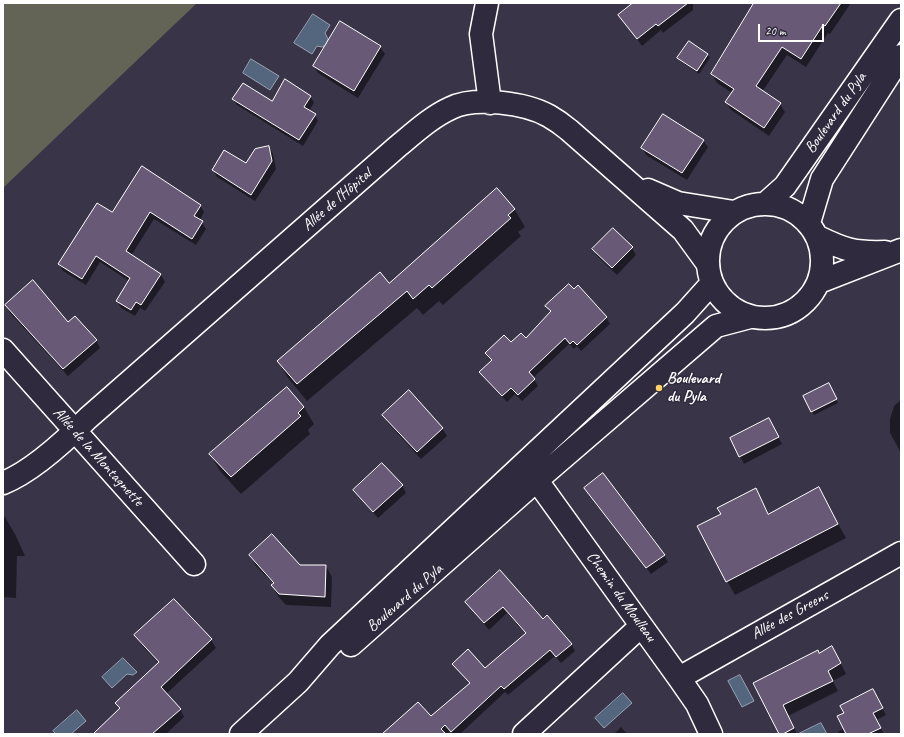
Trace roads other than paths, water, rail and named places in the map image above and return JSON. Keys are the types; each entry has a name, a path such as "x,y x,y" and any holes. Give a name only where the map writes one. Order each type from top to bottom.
{"street":[{"path":"488,3 481,34 490,103"},
{"name":"Boulevard du Pyla","path":"766,203 785,186 901,20"},
{"name":"Boulevard du Pyla","path":"813,230 822,179 901,56"},
{"name":"Allée de l’Hôpital","path":"3,483 26,470 75,431 99,408 433,118 453,107 471,103 512,104 530,108 549,116 569,130 683,230 709,273"},
{"name":"Allée de l’Hôpital","path":"627,180 678,203 734,212"},
{"path":"813,230 822,252 823,267 819,282 810,297 798,308 788,313 766,319 750,317 738,312 718,295 709,273 710,243 720,225 734,212 751,205 766,203 792,209 813,230 840,248 860,253 898,251"},
{"path":"819,282 898,251"},
{"name":"Boulevard du Pyla","path":"241,734 298,682 340,655 529,473 685,313 709,273"},
{"name":"Boulevard du Pyla","path":"529,473 716,326 750,317"},
{"name":"Allée de la Montagnette","path":"3,350 194,564"},
{"name":"Chemin du Moulleau","path":"529,473 679,678 697,704 711,734"},
{"name":"Allée des Greens","path":"679,678 901,553"},
{"path":"524,734 641,626"}],"water":[{"path":"313,14 330,25 325,33 328,39 326,45 322,47 317,46 312,54 294,43"},
{"path":"251,59 279,76 270,90 243,73"},
{"path":"123,658 137,672 133,675 127,674 112,688 102,677"},
{"path":"740,675 754,701 742,707 728,681"},
{"path":"623,693 632,703 604,728 595,718"},
{"path":"77,710 86,721 71,734 56,734 53,731"},
{"path":"821,723 827,734 798,734"}],"place":[{"name":"Boulevard du Pyla","path":"659,388"}]}
